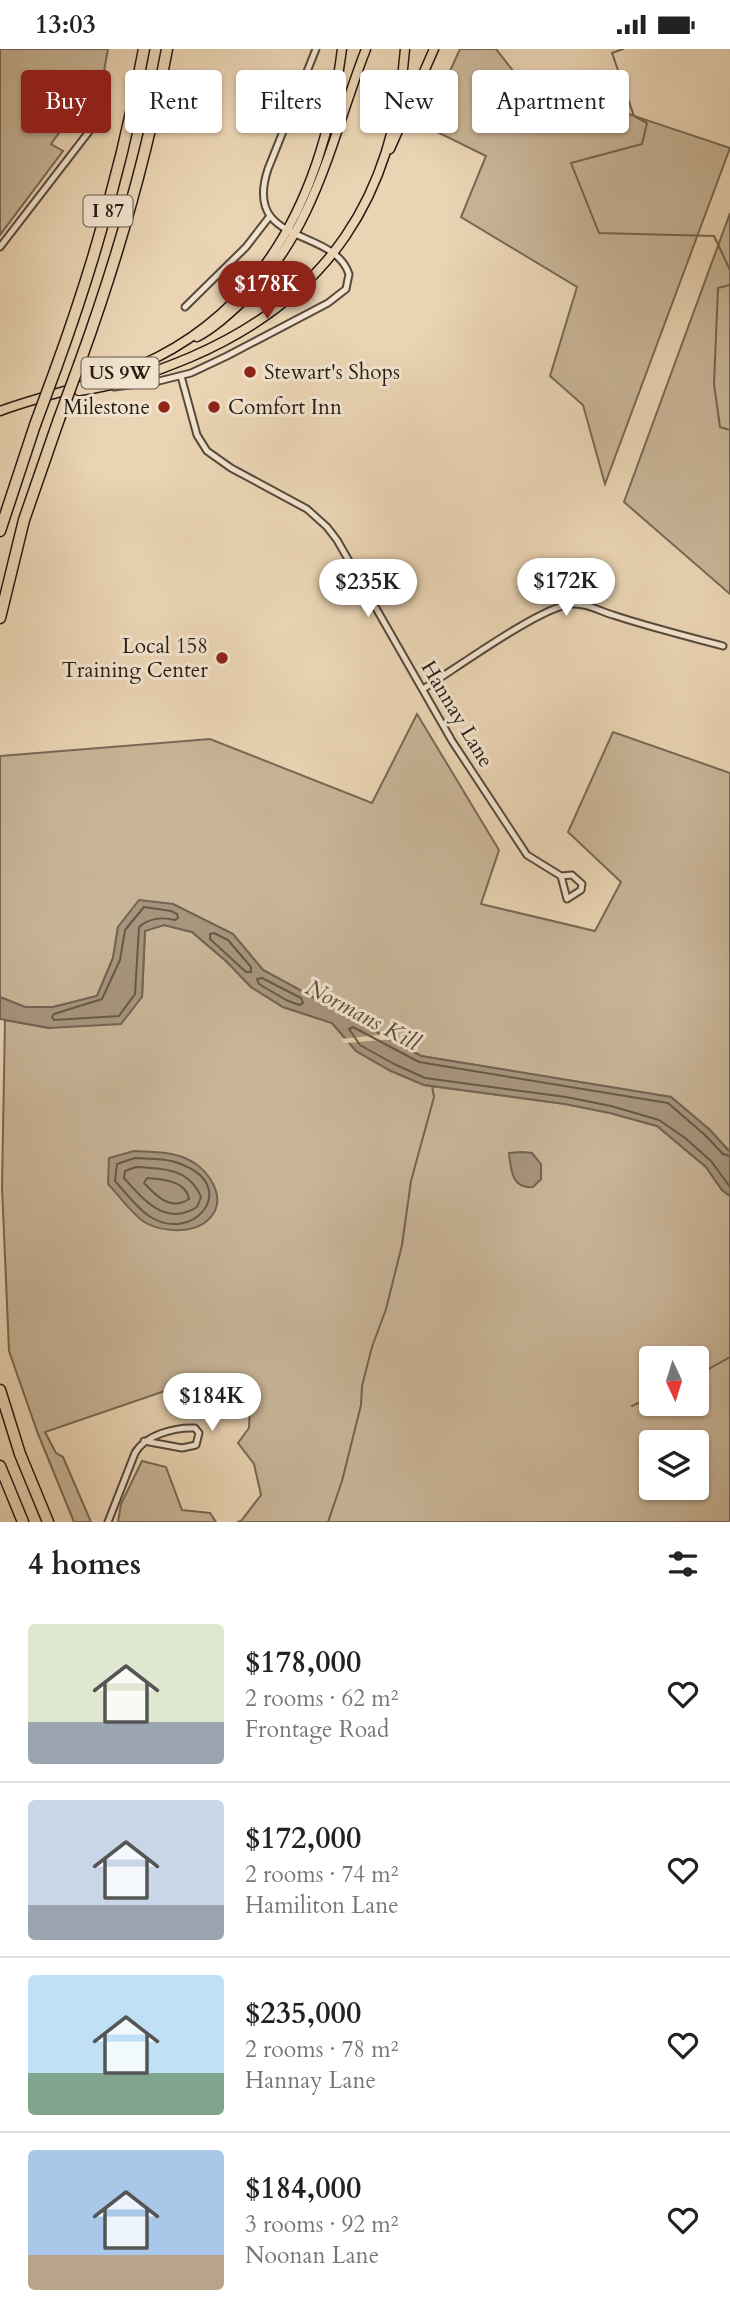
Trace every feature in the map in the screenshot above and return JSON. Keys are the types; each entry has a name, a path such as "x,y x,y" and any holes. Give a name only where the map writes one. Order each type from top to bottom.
{"highway":[{"name":"I 87","path":"0,531 88,277 131,117 144,49"},
{"name":"I 87","path":"0,618 24,520 115,261 135,191 167,49"},
{"path":"0,1389 20,1454 48,1522"},
{"path":"0,1466 23,1522"}],"main road":[{"name":"US 9W","path":"0,411 133,368 176,347 236,299 292,232 321,151 342,49"},
{"path":"292,232 317,192 366,49"},
{"name":"US 9W","path":"62,393 102,388 174,364 241,333 291,298 333,255 361,211 380,166 397,109 405,49"},
{"path":"380,166 394,142 435,49"}],"street":[{"path":"102,388 150,383 181,376 228,356 340,295 347,286 349,274 345,265 270,216 263,199 266,176 316,49"},
{"path":"0,247 87,133"},
{"path":"184,307 246,247 270,216"},
{"name":"Hannay Lane","path":"181,376 197,435 207,451 233,469 307,509 337,540 452,741 527,855 561,876 572,875 582,884 581,890 567,899 561,876"},
{"path":"423,689 536,617 551,609 570,604 587,605 611,615 723,646"},
{"path":"107,1522 135,1453 144,1441 186,1428 195,1428 199,1433 196,1445 188,1448 144,1441"}],"shaded area":[{"path":"0,49 108,49 104,70 21,70 21,133 59,133 51,144 63,151 0,235"},
{"path":"460,49 496,49 512,70 472,70 472,133 629,133 629,114 730,148 605,484 583,405 550,376 577,287 461,217 486,156 439,133 458,133 458,70 450,70"},
{"path":"730,213 730,594 624,502"},
{"path":"417,714 499,850 481,904 595,931 621,882 568,832 613,732 730,773 730,1152 710,1130 671,1097 421,1056 263,970 233,934 173,904 118,927 113,958 97,996 53,1007 25,1007 0,997 0,756 210,739 372,803"},
{"path":"164,925 192,932 251,987 283,1007 332,1023 356,1051 391,1071 424,1085 565,1104 657,1126 706,1167 722,1190 730,1196 730,1522 237,1522 241,1521 261,1495 254,1464 238,1443 249,1428 250,1403 240,1389 222,1382 191,1382 45,1432 56,1453 63,1457 91,1522 74,1522 38,1434 9,1351 2,1187 5,1020 49,1028 142,997 145,930"},
{"path":"142,1461 166,1467 182,1510 210,1513 216,1522 118,1522 121,1504"}],"water":[{"path":"139,900 173,904 233,934 263,970 421,1056 671,1097 710,1130 730,1152 730,1196 722,1190 706,1167 657,1126 565,1104 424,1085 391,1071 356,1051 332,1023 283,1007 251,987 192,932 164,925 145,931 142,997 121,1024 49,1028 0,1019 0,997 25,1007 53,1007 97,996 113,958 118,927"},
{"path":"134,1151 174,1155 195,1163 202,1169 217,1194 214,1212 208,1220 195,1228 169,1230 146,1223 136,1215 108,1184 109,1158"},
{"path":"509,1153 532,1153 541,1164 541,1179 533,1187 521,1185 512,1172"}],"pier":[{"path":"388,1034 397,1039 345,1043 341,1039"}],"waterway":[{"path":"623,49 612,53 634,116 647,123 642,144 571,163 599,233 714,236 730,270"},
{"path":"730,285 718,288 714,384 720,427 730,430"},
{"path":"328,1522 342,1481 361,1405 362,1386 402,1245 411,1181 434,1097 432,1086"},
{"path":"709,1369 730,1357"},
{"path":"632,1406 639,1403"}],"place":[{"name":"Stewart's Shops","path":"250,372"},
{"name":"Milestone","path":"164,407"},
{"name":"Comfort Inn","path":"214,407"},
{"name":"Local 158 Training Center","path":"222,658"}],"water label":[{"name":"Normans Kill","path":"363,1015"}]}
